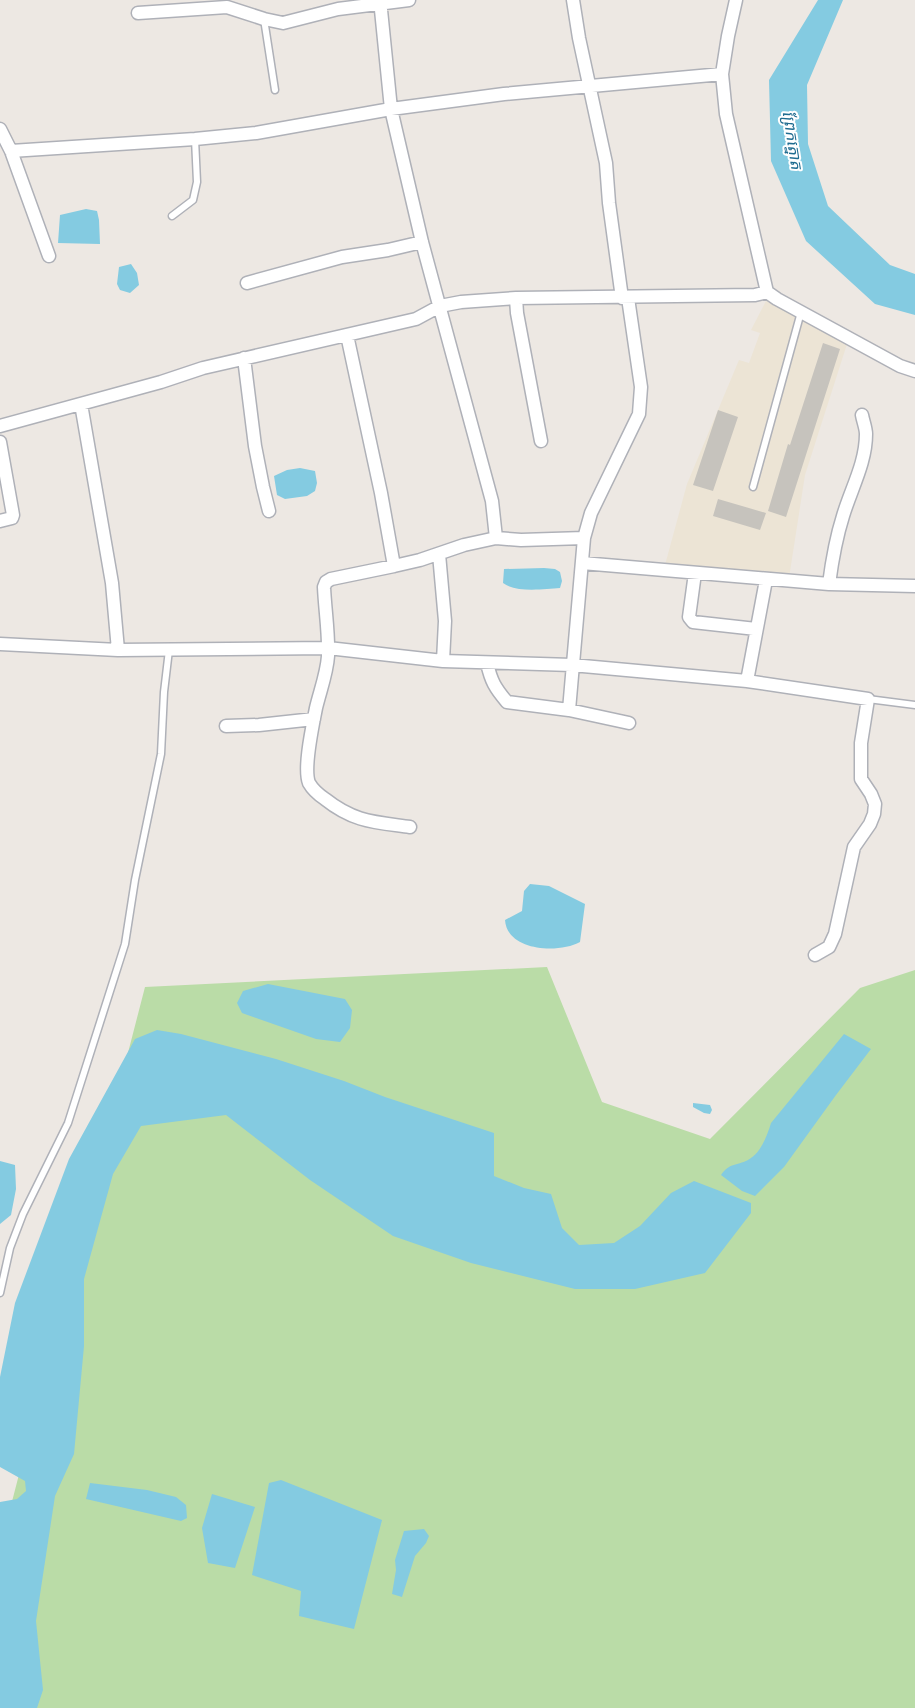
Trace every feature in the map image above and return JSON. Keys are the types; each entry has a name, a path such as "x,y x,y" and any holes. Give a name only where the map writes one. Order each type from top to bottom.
{"street":[{"path":"138,13 227,7 283,23 380,1 409,0"},
{"path":"569,710 584,538 591,513 639,414 641,387 609,204 606,162 573,0"},
{"path":"736,0 722,74 726,114 767,292"},
{"path":"380,1 391,109 422,242 492,501 496,538"},
{"path":"11,151 195,139 256,133 391,109 504,94 722,74"},
{"path":"0,129 11,151 49,256"},
{"path":"247,282 342,258 422,242"},
{"path":"0,426 161,382 203,368 416,319 440,306 461,302 516,298 625,298 767,292 900,366 915,371"},
{"path":"516,298 517,313 541,441"},
{"path":"347,335 381,493 394,566"},
{"path":"244,358 255,446 262,487 269,511"},
{"path":"81,404 112,583 118,650"},
{"path":"829,584 836,543 849,495 858,475 862,458 866,433 862,415"},
{"path":"0,442 13,515 12,518 0,521"},
{"path":"410,827 361,820 334,806 316,792 309,782 309,747 328,657 324,588 326,582 331,579 420,560 464,544 496,538 521,540 584,538"},
{"path":"439,554 445,621 443,661"},
{"path":"582,563 766,580 915,586"},
{"path":"694,573 690,620 693,622 756,629"},
{"path":"747,681 766,580"},
{"path":"0,644 118,650 328,648 443,661 572,666 747,681 868,699 860,744 861,779 875,804 874,814 870,824 854,847 835,934 829,947 815,955"},
{"path":"488,663 491,680 507,702 569,710 629,723"},
{"path":"226,726 259,725 314,719"}],"lane":[{"path":"264,19 275,90"},
{"path":"172,216 193,200 197,182 195,139"},
{"path":"753,487 801,312"},
{"path":"0,1293 10,1248 23,1214 68,1122 124,944 161,754 168,650"},
{"path":"868,699 915,705"}],"shaded area":[{"path":"766,301 848,341 805,475 789,578 665,565 687,484 739,360 749,363 760,333 751,330"}],"green space":[{"path":"547,967 602,1102 710,1139 860,988 915,970 915,1708 0,1708 0,1548 145,987"}],"water":[{"name":"ព្រែកត្នោត","path":"818,0 843,0 807,85 808,144 828,206 890,265 915,274 915,315 875,304 806,241 771,161 769,80"},
{"path":"86,209 97,211 100,244 58,243 60,215"},
{"path":"131,264 137,273 139,285 130,293 120,290 117,284 119,267"},
{"path":"300,468 315,471 317,483 315,491 307,496 285,499 277,495 274,476 287,470"},
{"path":"504,569 555,569 560,572 562,581 560,588 523,589 503,583"},
{"path":"530,884 549,886 585,904 580,942 571,946 547,948 524,944 514,938 508,930 505,920 522,911 524,891"},
{"path":"268,984 345,999 352,1010 350,1028 340,1042 316,1039 242,1013 237,1003 243,991"},
{"path":"157,1030 181,1034 276,1059 494,1133 494,1176 524,1188 551,1194 562,1228 579,1245 614,1243 640,1226 671,1193 694,1181 751,1203 751,1213 705,1273 635,1289 575,1289 471,1263 393,1236 310,1180 226,1115 141,1126 113,1174 84,1279 84,1346 74,1454 55,1496 36,1621 43,1690 37,1708 0,1708 0,1502 17,1499 26,1491 25,1481 0,1467 0,1377 15,1303 69,1159 135,1039"},
{"path":"844,1034 871,1049 784,1167 755,1196 742,1191 721,1175 730,1167 748,1160 757,1153 771,1123"},
{"path":"693,1103 710,1105 712,1110 710,1114 693,1107"},
{"path":"0,1161 15,1165 16,1189 11,1215 0,1224"},
{"path":"281,1480 382,1520 354,1629 299,1616 301,1591 252,1575 269,1483"},
{"path":"90,1483 147,1490 176,1497 186,1505 187,1518 181,1521 86,1499"},
{"path":"212,1494 255,1507 235,1568 208,1563 202,1528"},
{"path":"424,1529 429,1536 426,1543 415,1556 402,1597 392,1594 396,1570 395,1560 404,1531"}],"building":[{"path":"823,343 840,349 786,517 768,511 788,444 790,445"},
{"path":"718,410 738,417 713,491 693,485"},
{"path":"718,499 766,513 760,530 713,516"}]}
